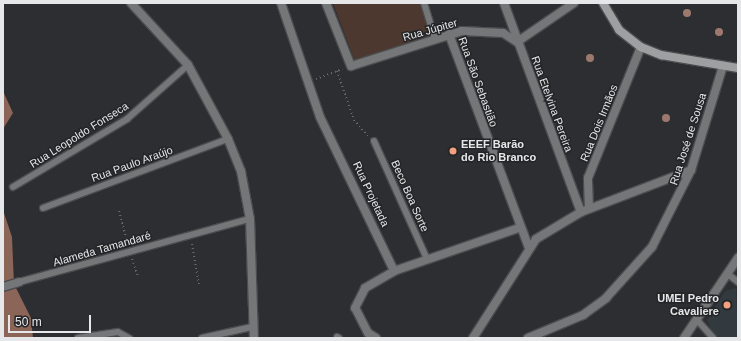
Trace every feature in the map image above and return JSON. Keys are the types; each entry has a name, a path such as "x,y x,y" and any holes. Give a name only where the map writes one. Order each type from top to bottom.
{"street":[{"path":"131,3 188,65 228,139 241,171 250,219 252,327 254,338"},
{"name":"Rua Projetada","path":"281,3 307,82 394,271"},
{"path":"326,3 351,66"},
{"name":"Rua Etelvina Pereira","path":"504,3 517,42 581,212"},
{"path":"517,42 574,3"},
{"path":"603,3 619,30 642,47 661,55 738,68"},
{"name":"Rua Júpiter","path":"351,66 449,34 503,33 517,42"},
{"name":"Rua São Sebastião","path":"449,34 519,228 529,248"},
{"name":"Rua Dois Irmãos","path":"589,209 588,178 642,47"},
{"name":"Rua José de Sousa","path":"528,338 583,315 606,298 652,247 691,170 723,66"},
{"path":"473,338 536,239 581,212 691,170"},
{"path":"376,338 357,316 358,297 365,288 394,271 519,228"},
{"path":"684,338 738,258"},
{"path":"3,287 19,282"}],"lane":[{"path":"424,3 435,39"},
{"name":"Rua Leopoldo Fonseca","path":"13,187 128,119 188,65"},
{"name":"Rua Paulo Araújo","path":"43,208 228,139"},
{"name":"Beco Boa Sorte","path":"374,141 427,259"},
{"name":"Alameda Tamandaré","path":"19,282 250,219"},
{"path":"728,274 738,282"},
{"path":"697,320 713,338"},
{"path":"202,338 252,327"},
{"path":"78,338 118,332 129,338"}],"path":[{"path":"307,82 351,66"},
{"path":"337,71 354,120 374,141"},
{"path":"191,235 198,285"}],"shaded area":[{"path":"333,3 420,3 431,35 355,61"},
{"path":"3,91 13,113 3,129"},
{"path":"3,210 12,237 14,284 31,318 33,338 4,338"},
{"name":"UMEI Pedro Cavaliere","path":"736,288 738,338 709,338 714,335 707,320 725,291"}],"place":[{"name":"EEEF Barão do Rio Branco","path":"453,151"},
{"name":"UMEI Pedro Cavaliere","path":"727,305"}]}
